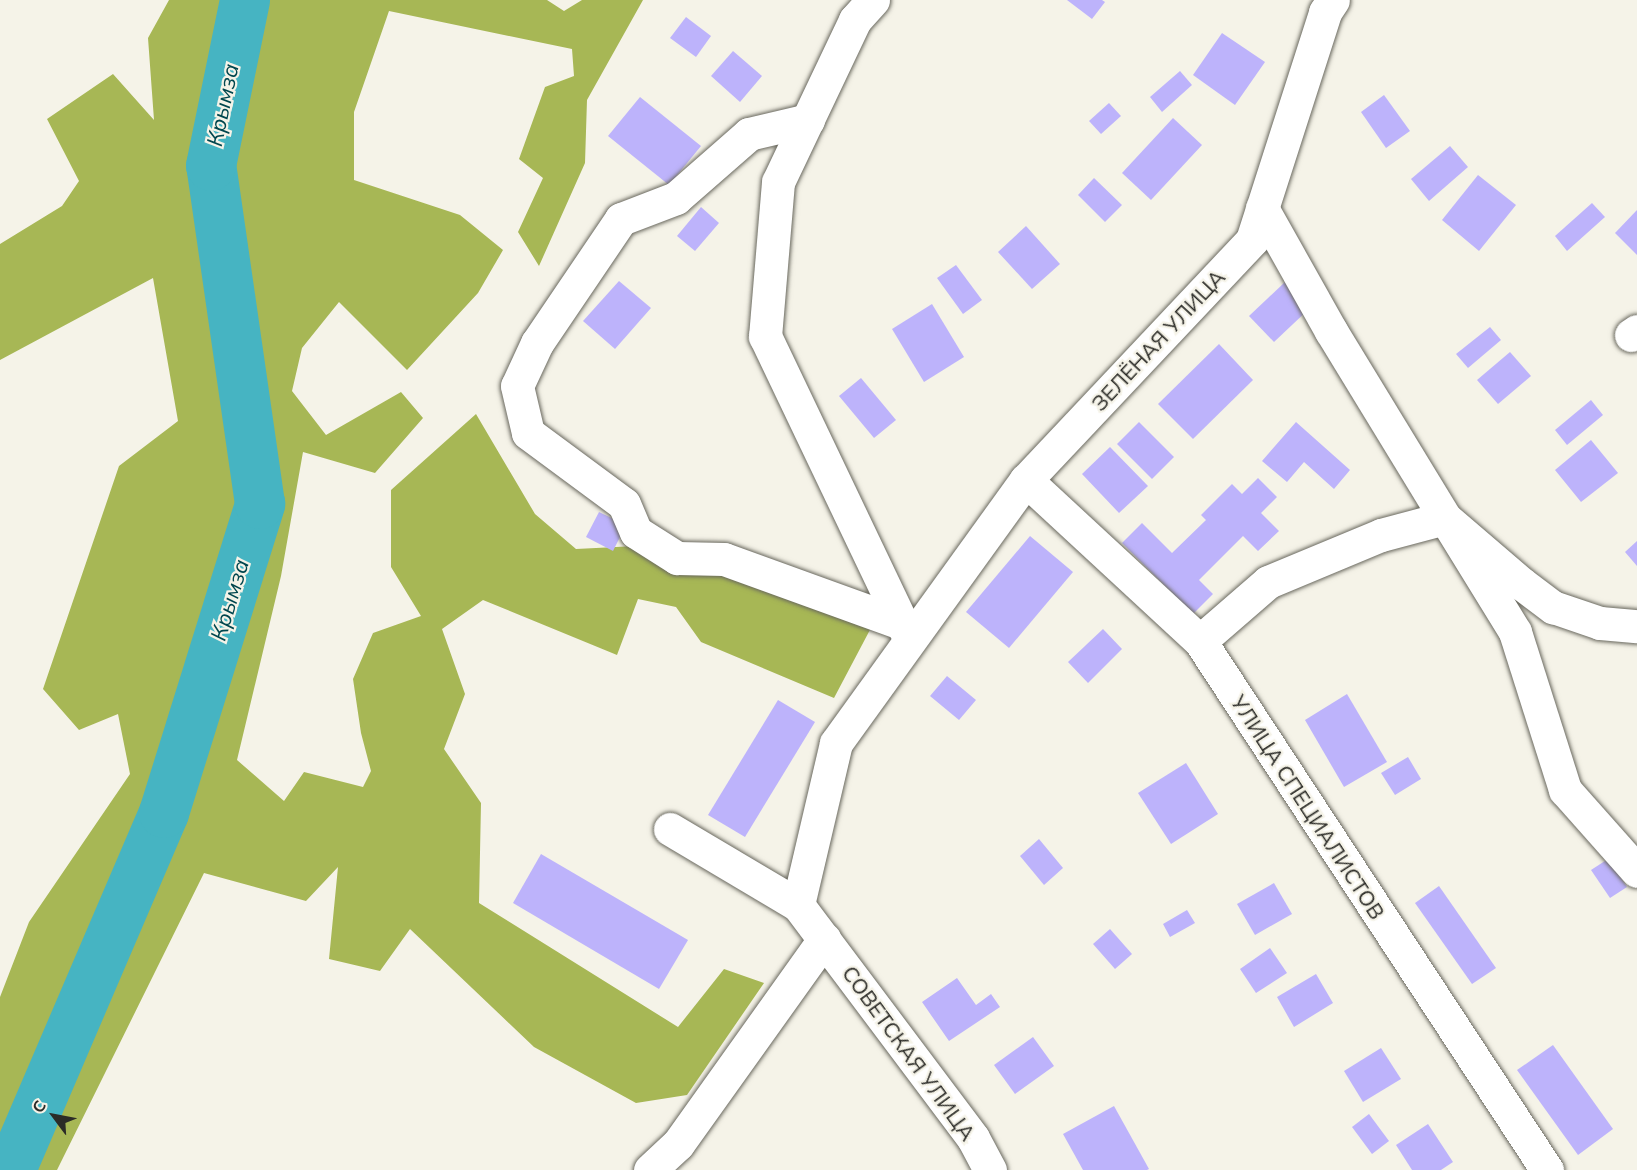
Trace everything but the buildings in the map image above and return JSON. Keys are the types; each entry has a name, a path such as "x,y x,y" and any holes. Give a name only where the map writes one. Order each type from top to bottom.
{"street":[{"path":"873,0 855,20 778,182 765,336 906,632"},
{"name":"ЗЕЛЁНАЯ УЛИЦА","path":"798,904 836,743 906,632 1026,480 1252,240 1325,12 1333,0"},
{"path":"808,120 749,134 676,198 621,219 537,343 517,386 528,433 624,504 636,532 677,558 724,559 906,632"},
{"path":"1262,208 1331,331 1515,633 1565,790 1637,871"},
{"name":"УЛИЦА СПЕЦИАЛИСТОВ","path":"1026,480 1200,641 1547,1170"},
{"path":"1445,518 1522,584 1553,607 1599,623 1637,626"},
{"path":"1200,641 1268,582 1382,535 1445,518"},
{"path":"650,1170 678,1144 824,939 798,904 670,829"},
{"name":"СОВЕТСКАЯ УЛИЦА","path":"824,939 973,1138 990,1170"}],"green space":[{"path":"169,0 547,0 564,11 582,0 643,0 587,100 585,163 539,266 518,232 543,178 519,159 545,87 574,76 572,49 389,11 354,112 354,180 460,215 503,250 478,293 407,370 339,302 302,348 292,391 326,435 401,392 423,418 375,473 303,452 281,576 237,760 284,801 304,772 363,787 371,771 361,733 353,679 373,633 421,616 391,567 391,490 476,414 535,514 576,549 636,546 724,567 872,626 834,698 701,642 676,607 638,599 617,655 483,600 442,629 465,694 444,749 481,803 479,903 678,1027 724,969 764,983 687,1095 636,1103 534,1047 410,929 380,971 329,959 338,867 306,901 204,873 57,1170 0,1170 0,997 29,922 130,774 118,714 79,730 43,689 119,466 178,421 153,278 0,360 0,244 62,206 79,181 47,119 113,74 154,120 148,38"}],"waterway":[{"name":"Крымза","path":"11,1170 164,813 260,504 211,166 245,0"}]}
